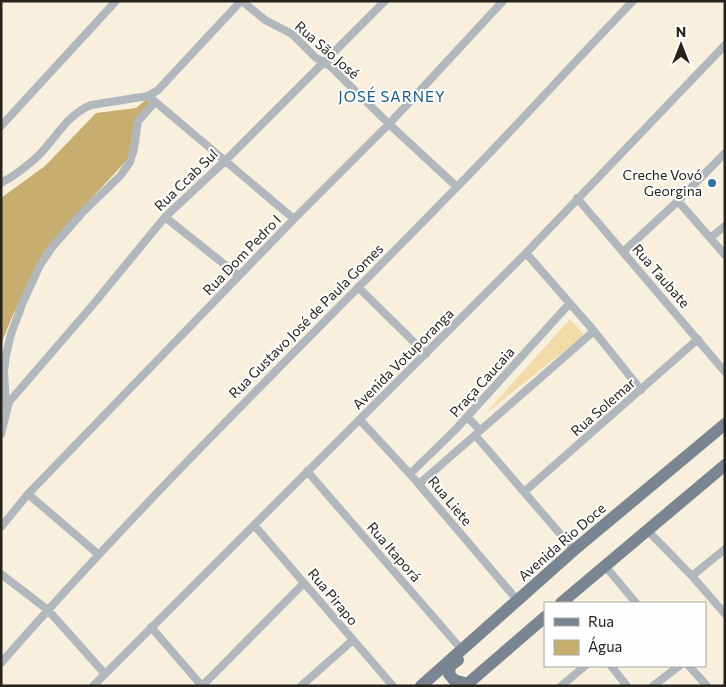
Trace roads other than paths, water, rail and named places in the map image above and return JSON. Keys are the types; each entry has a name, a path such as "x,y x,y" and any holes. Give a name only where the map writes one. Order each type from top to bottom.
{"main road":[{"name":"Avenida Rio Doce","path":"428,684 462,650 574,550 725,424"},
{"path":"711,477 725,458"},
{"path":"562,602 725,465"},
{"path":"514,604 503,620 450,666 449,674 454,680 466,685 544,618"}],"street":[{"path":"1,126 116,1"},
{"path":"1,183 38,157 70,118 84,108 148,96 158,90 242,1"},
{"name":"Rua São José","path":"242,1 264,20 292,34 322,63 330,66 457,187"},
{"name":"Rua Ccab Sul","path":"6,409 18,390 91,307 165,217 225,161 385,1"},
{"name":"Rua Dom Pedro I","path":"1,528 28,494 294,219 389,124 503,1"},
{"name":"Rua Gustavo José de Paula Gomes","path":"1,662 98,554 196,450 457,187 633,1"},
{"name":"Avenida Votuporanga","path":"98,684 104,674 526,253 725,45"},
{"path":"148,96 294,219"},
{"path":"1,434 6,409 4,371 6,355 11,334 23,302 40,265 53,246 82,213 121,175 130,162 138,121 155,102"},
{"path":"624,252 678,201 725,152"},
{"name":"Rua Taubate","path":"577,198 725,372"},
{"path":"678,201 725,255"},
{"path":"165,217 239,276"},
{"path":"710,238 725,226"},
{"path":"526,253 594,331 641,390"},
{"path":"358,287 426,354"},
{"name":"Praça Caucaia","path":"410,474 456,429 569,304"},
{"path":"419,484 594,331"},
{"name":"Rua Solemar","path":"524,492 698,340"},
{"path":"467,417 475,435 574,550"},
{"name":"Rua Liete","path":"360,420 419,484 514,604"},
{"path":"456,429 475,435"},
{"name":"Rua Itaporá","path":"307,471 462,650"},
{"path":"28,494 98,554"},
{"name":"Rua Pirapo","path":"254,525 393,686"},
{"path":"648,530 725,614"},
{"path":"692,576 725,549"},
{"path":"606,567 635,602"},
{"path":"1,574 48,610 104,674"},
{"path":"151,627 202,686 304,583"},
{"path":"301,686 353,640"},
{"path":"561,686 583,667"},
{"path":"612,667 628,686"},
{"path":"653,686 678,667"},
{"path":"690,667 707,686"}],"water":[{"path":"147,99 151,105 136,120 128,159 43,253 12,317 2,342 1,352 1,198 45,166 96,113 136,108"}],"place":[{"name":"Creche Vovó Georgina","path":"712,183"}],"district":[{"name":"JOSÉ SARNEY","path":"392,97"}]}
